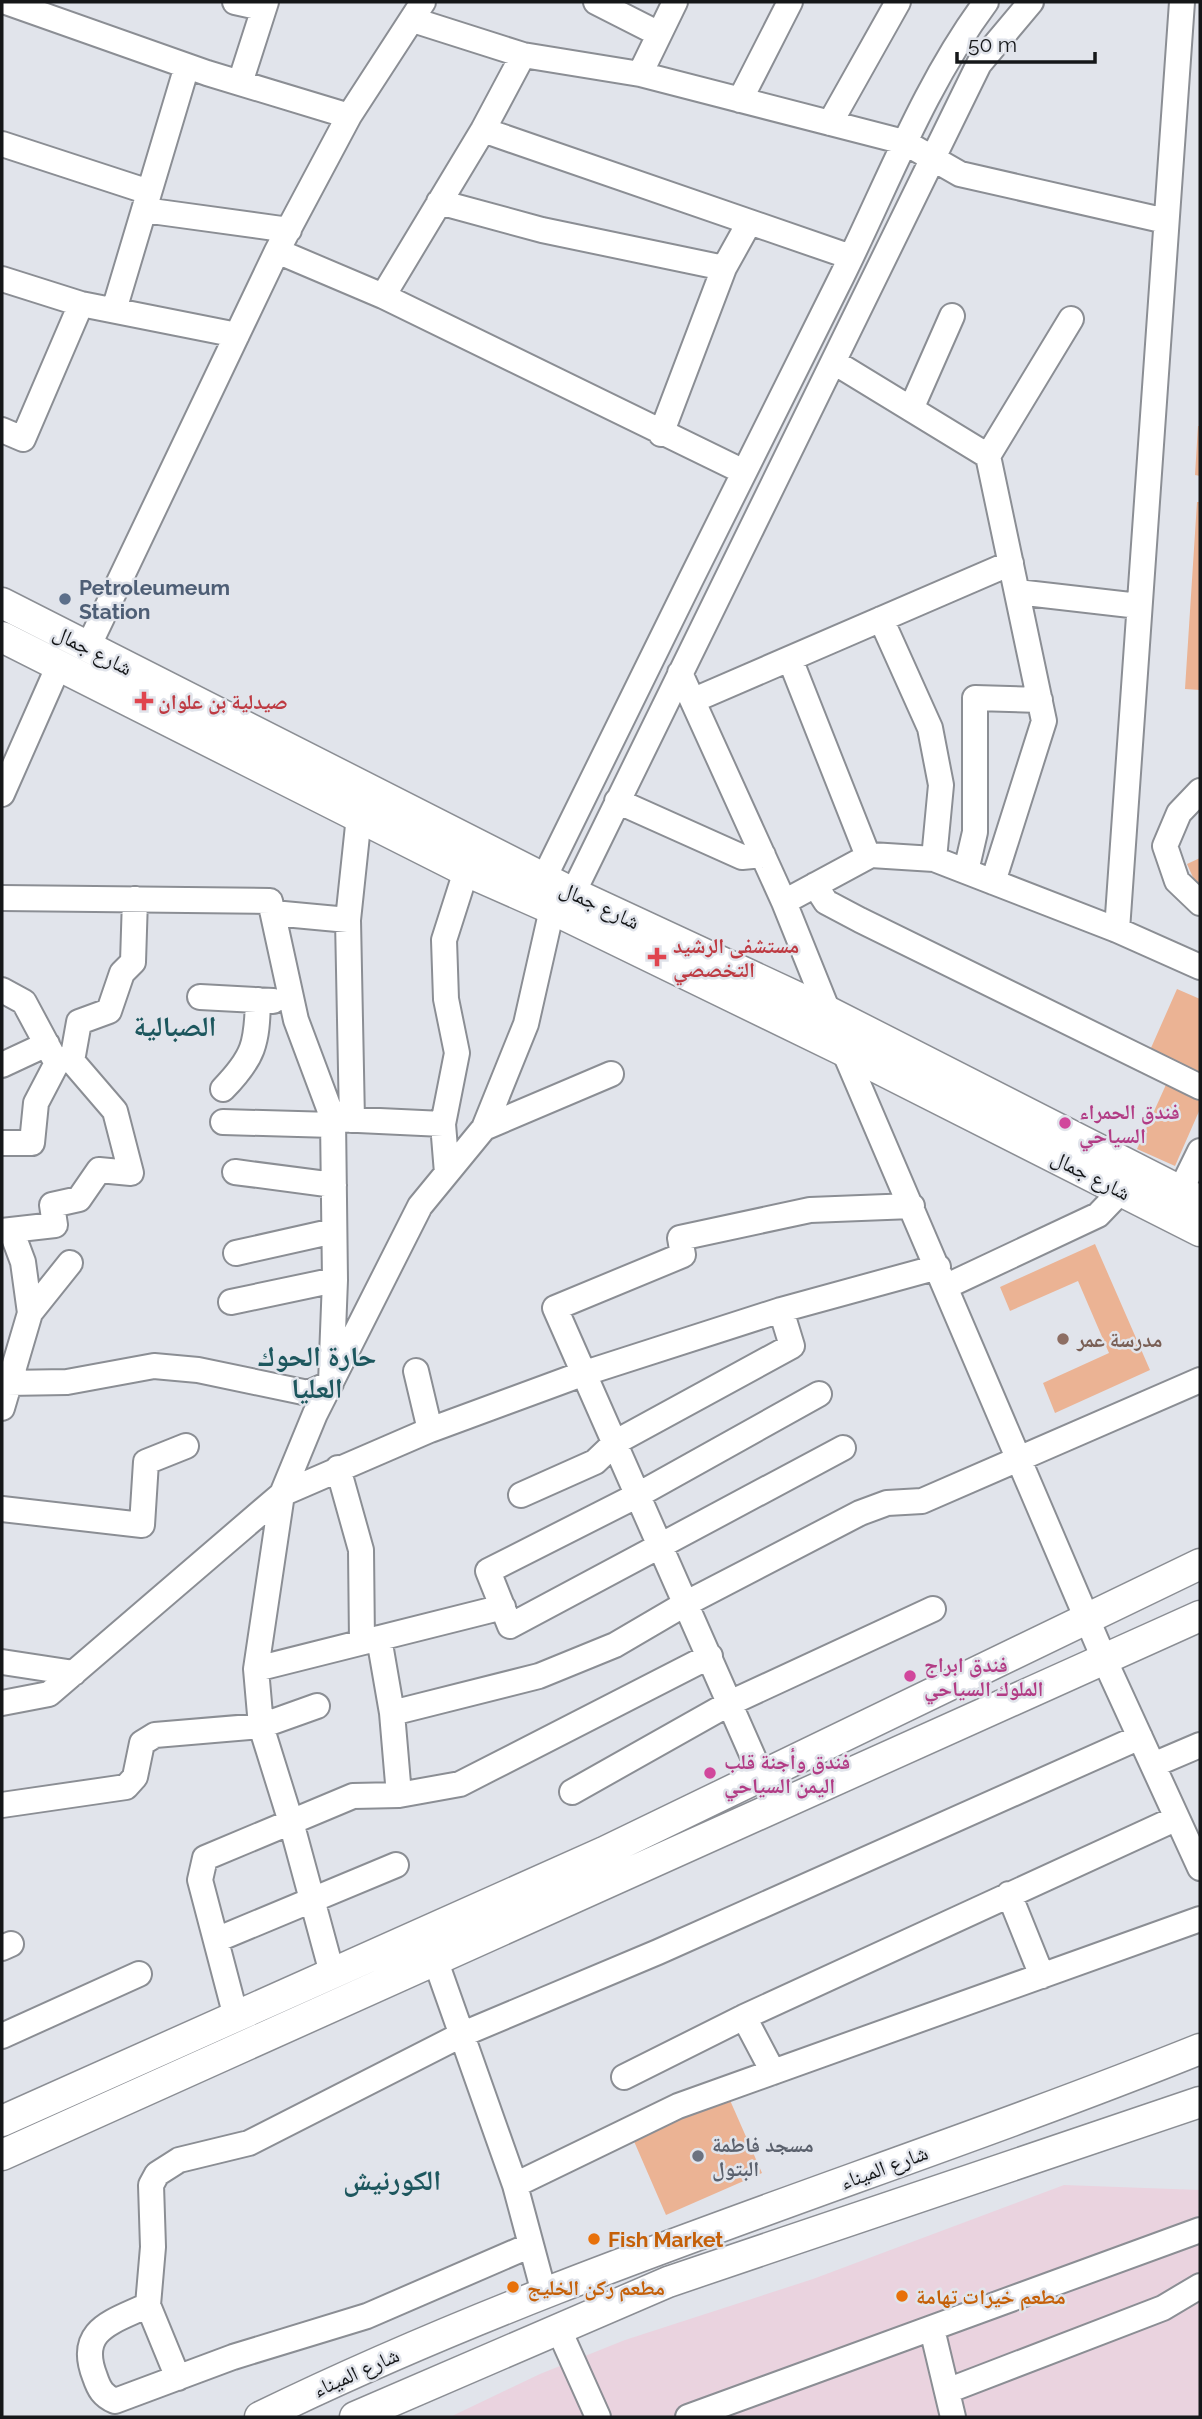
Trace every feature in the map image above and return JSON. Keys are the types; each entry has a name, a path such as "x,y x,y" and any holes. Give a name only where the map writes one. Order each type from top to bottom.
{"main road":[{"name":"شارع جمال","path":"2,603 75,662 359,816 466,871 562,901 829,1012 1183,1202 1200,1231"},
{"name":"شارع جمال","path":"2,637 75,662 544,878 562,901 844,1051 1121,1191 1183,1202"},
{"path":"2,2121 604,1852 1200,1564"},
{"path":"2,2155 1200,1616"},
{"name":"شارع الميناء","path":"260,2417 354,2371 544,2293 1200,2049"},
{"path":"1134,2075 1153,2118"},
{"path":"355,2417 668,2282 1153,2118 1197,2109"},
{"path":"544,2293 559,2330"}],"street":[{"path":"6,2 187,66 349,116"},
{"path":"235,2 264,5 240,83"},
{"path":"596,2 659,34"},
{"path":"640,74 675,2"},
{"path":"740,100 790,2"},
{"path":"830,123 898,2"},
{"path":"544,878 851,257 904,142 958,40 986,2"},
{"path":"332,1973 291,1822 261,1726 256,1669 282,1494 331,1383 420,1206 484,1128 526,1024 562,901 617,801 834,362 931,157 979,64 1031,2"},
{"path":"1117,930 1182,2"},
{"path":"2,794 75,662 283,240 349,116 418,11 523,55 640,74 904,142 960,174 1166,220"},
{"path":"383,296 482,130 523,55"},
{"path":"114,310 187,66"},
{"path":"482,130 851,257"},
{"path":"2,144 147,201 283,240 383,296 661,434 744,472"},
{"path":"439,202 542,230 724,268"},
{"path":"661,434 724,268 749,223"},
{"path":"2,279 81,304 237,334"},
{"path":"2,430 23,439 81,304"},
{"path":"911,409 953,316"},
{"path":"993,882 1044,721 988,456 1071,319"},
{"path":"834,362 988,456"},
{"path":"694,700 1011,563"},
{"path":"1017,592 1139,606"},
{"path":"881,619 930,728 941,785 934,859"},
{"path":"790,659 868,856"},
{"path":"680,673 785,902 844,1051 1019,1461 1105,1661 1200,1868"},
{"path":"966,871 975,832 975,698 1040,700"},
{"path":"1200,791 1179,813 1165,846 1177,881 1200,903"},
{"path":"617,801 742,857 763,855"},
{"path":"331,1383 334,1185 348,920 359,816"},
{"path":"785,902 868,856 934,859 1117,930 1200,967"},
{"path":"447,1172 443,1124 457,1053 446,999 444,940 466,871"},
{"path":"816,885 827,902 860,920 1200,1087"},
{"path":"2,898 270,901 296,1020 339,1121"},
{"path":"2,1143 32,1143 36,1103 79,1022 109,1011 122,973 133,962 135,899"},
{"path":"273,913 348,920"},
{"path":"2,990 24,1002 60,1055 115,1111 131,1173 99,1170 79,1199 52,1205 55,1225 6,1231 23,1262 30,1313"},
{"path":"200,997 292,1001"},
{"path":"223,1089 246,1066 257,1033 258,1000"},
{"path":"2,1065 60,1055"},
{"path":"484,1128 611,1074"},
{"path":"223,1122 443,1124"},
{"path":"1183,1202 1200,1151"},
{"path":"235,1172 334,1185"},
{"path":"2,1703 49,1694 282,1494 338,1468 430,1430 583,1374 781,1310 942,1277 1098,1215 1121,1191"},
{"path":"761,1775 555,1308 683,1255 680,1238 810,1210 912,1206"},
{"path":"236,1253 334,1231"},
{"path":"2,1408 7,1383 30,1313 70,1263"},
{"path":"231,1302 334,1280"},
{"path":"521,1495 595,1462 616,1443 792,1346 781,1310"},
{"path":"7,1383 67,1382 154,1366 198,1370 307,1393 331,1383"},
{"path":"416,1371 430,1430"},
{"path":"392,1713 539,1676 615,1645 685,1604 860,1513 887,1503 922,1501 1200,1380"},
{"path":"818,1394 638,1495 488,1571 510,1626 843,1448"},
{"path":"2,1509 142,1525 146,1462 186,1446"},
{"path":"338,1468 362,1550 371,1640 392,1713 399,1795"},
{"path":"256,1669 503,1607"},
{"path":"572,1792 730,1703 933,1609"},
{"path":"236,2017 200,1880 205,1858 353,1796 399,1795 460,1784 710,1656"},
{"path":"2,1662 74,1673"},
{"path":"2,1805 126,1787 135,1777 142,1743 155,1735 261,1726 317,1706"},
{"path":"178,2378 148,2305 153,2247 151,2185 157,2174 179,2160 249,2143 463,2034 658,1952 1140,1737"},
{"path":"1153,1765 1200,1745"},
{"path":"624,2077 744,2017 1177,1818"},
{"path":"216,1940 396,1865"},
{"path":"1009,1894 1042,1976"},
{"path":"515,2185 677,2106 1200,1919"},
{"path":"425,1932 515,2185 544,2293"},
{"path":"2,2036 139,1974"},
{"path":"744,2017 772,2072"},
{"path":"688,2417 1200,2230"},
{"path":"148,2305 102,2327 89,2345 90,2364 97,2384 104,2396 115,2401 233,2357 367,2316 531,2245"},
{"path":"947,2391 1163,2308 1200,2286"},
{"path":"932,2329 953,2417"},
{"path":"559,2330 598,2417"}],"shaded area":[{"path":"1064,2185 1200,2190 1200,2417 450,2417 540,2374 625,2340 813,2279"}],"building":[{"path":"1200,426 1200,476 1195,475"},
{"path":"1197,502 1200,502 1200,690 1185,689"},
{"path":"1200,858 1200,893 1187,864"},
{"path":"1177,989 1200,999 1200,1080 1147,1057"},
{"path":"1169,1078 1200,1092 1200,1109 1175,1166 1137,1149"},
{"path":"1095,1244 1150,1370 1055,1413 1043,1383 1109,1353 1078,1281 1010,1311 1000,1287"},
{"name":"مسجد فاطمة البتول","path":"729,2098 762,2173 666,2215 633,2139"}],"place":[{"name":"Petroleumeum Station","path":"65,599"},
{"name":"صيدلية بن علوان","path":"144,701"},
{"name":"مستشفى الرشيد التخصصي","path":"657,957"},
{"name":"فندق الحمراء السياحي","path":"1065,1123"},
{"name":"مدرسة عمر","path":"1063,1339"},
{"name":"فندق ابراج الملوك السياحي","path":"910,1676"},
{"name":"فندق وأجنة قلب اليمن السياحي","path":"710,1773"},
{"name":"مسجد فاطمة البتول","path":"698,2156"},
{"name":"Fish Market","path":"594,2239"},
{"name":"مطعم ركن الخليج","path":"513,2287"},
{"name":"مطعم خيرات تهامة","path":"902,2296"}],"district":[{"name":"الصبالية","path":"175,1026"},
{"name":"حارة الحوك العليا","path":"317,1372"},
{"name":"الكورنيش","path":"392,2180"}]}
